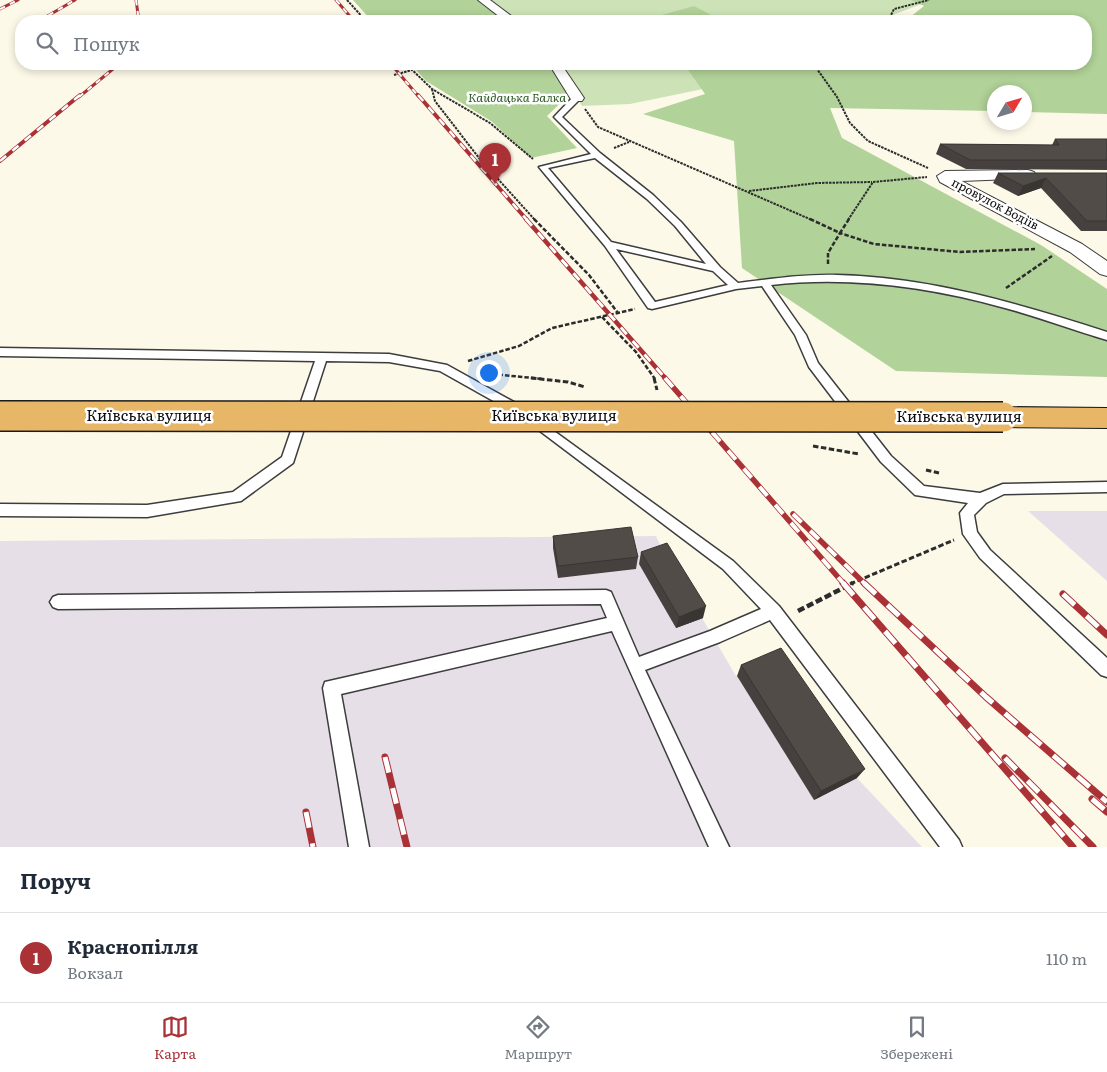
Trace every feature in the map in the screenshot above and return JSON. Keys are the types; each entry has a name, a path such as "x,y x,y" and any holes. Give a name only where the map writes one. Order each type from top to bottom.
{"highway":[{"name":"Київська вулиця","path":"0,416 1003,416 1107,418"}],"street":[{"path":"483,0 504,15"},
{"path":"559,70 577,98"},
{"name":"провулок Водіїв","path":"945,176 1049,175"},
{"name":"провулок Водіїв","path":"945,176 946,179 1076,248 1107,270"},
{"path":"1076,248 1107,247"}],"lane":[{"path":"577,98 558,117 597,156 650,197 678,224 716,269 736,286"},
{"path":"597,156 543,167 608,244 652,306 736,286 828,278 918,286 989,301 1107,336"},
{"path":"608,244 716,269"},
{"path":"765,283 800,335 813,364 886,460 920,490 981,499"},
{"path":"0,352 389,358 443,368 524,413 728,565 776,615 952,847"},
{"path":"0,510 147,511 236,497 288,460 322,356"},
{"path":"1107,487 1002,489 981,499 967,513 970,534 985,554 1107,669"},
{"path":"58,602 606,597 635,666 718,847"},
{"path":"635,666 776,615"},
{"path":"359,847 331,688 616,623"}],"path":[{"path":"347,0 361,15"},
{"path":"891,15 894,10 929,0"},
{"path":"394,75 412,70 432,89 490,123 543,167"},
{"path":"818,70 837,97 850,123 868,141 945,176"},
{"path":"432,89 435,101 479,158 542,228 589,275 618,313"},
{"path":"577,98 598,128 749,191 840,233 874,244 960,252 1037,249"},
{"path":"749,191 817,183 873,182 945,176"},
{"path":"828,278 828,253 873,182"},
{"path":"989,301 1045,259 1076,248"},
{"path":"443,368 519,346 552,328 652,306"},
{"path":"602,317 636,352 654,377 654,384 660,396"},
{"path":"776,615 970,534"}],"shaded area":[{"path":"1028,511 1107,511 1107,581"},
{"path":"656,536 665,555 736,676 776,659 857,778 922,847 0,847 0,541"}],"green space":[{"path":"353,0 480,0 501,15 367,15"},
{"path":"484,0 932,0 893,15 504,15"},
{"path":"911,0 1107,0 1107,114 1032,112 1032,85 987,85 987,111 830,108 842,138 1041,245 1107,289 1107,377 896,371 742,268 734,141 643,114 705,94 688,70 1092,70 1092,15 913,15 924,6"},
{"path":"694,6 711,15 662,15"},
{"name":"Кайдацька Балка","path":"416,70 560,70 576,88 547,116 577,148 531,158 491,121 426,81"},
{"path":"559,70 795,70 630,104 582,106"}],"building":[{"path":"1055,139 1107,139 1107,160 970,160 940,144 1059,145"},
{"path":"998,173 1107,173 1107,221 1087,221 1046,178 1023,186"},
{"path":"631,527 638,557 558,566 553,536"},
{"path":"667,543 706,606 679,617 641,552"},
{"path":"781,648 865,769 821,791 741,665"}],"railway":[{"path":"0,9 18,0"},
{"path":"49,15 75,0"},
{"path":"136,0 138,15"},
{"path":"336,0 349,15"},
{"path":"79,97 112,70"},
{"path":"396,70 419,97"},
{"path":"0,161 80,95"},
{"path":"418,95 527,220"},
{"path":"526,219 666,379"},
{"path":"665,378 844,584"},
{"path":"793,514 865,584"},
{"path":"843,583 1073,847"},
{"path":"864,583 986,697 1107,802"},
{"path":"1063,594 1107,635"},
{"path":"385,757 407,847"},
{"path":"1005,758 1093,847"},
{"path":"1092,799 1107,812"},
{"path":"306,812 313,847"}],"place":[{"name":"Краснопілля","path":"495,184"}]}
